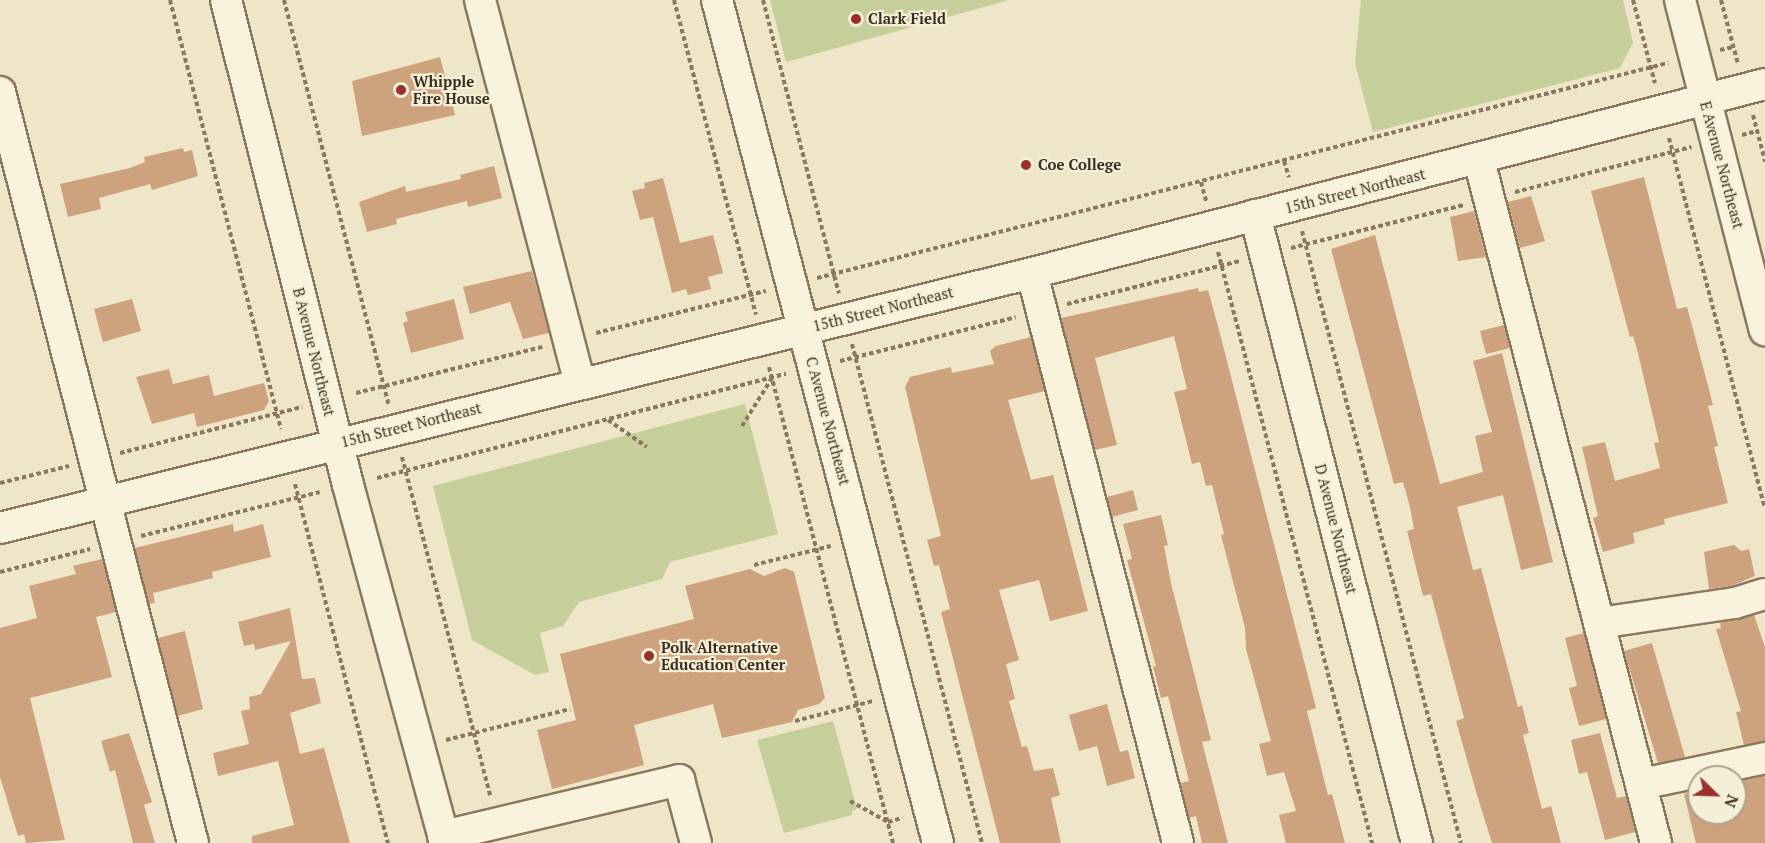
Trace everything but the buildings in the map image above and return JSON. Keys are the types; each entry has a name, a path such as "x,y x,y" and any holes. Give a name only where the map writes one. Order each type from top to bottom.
{"street":[{"name":"B Avenue Northeast","path":"226,0 338,443 443,839"},
{"path":"480,0 580,383"},
{"name":"C Avenue Northeast","path":"717,0 897,694 938,843"},
{"name":"E Avenue Northeast","path":"1680,0 1706,99 1755,249 1765,330"},
{"path":"0,92 193,843"},
{"name":"15th Street Northeast","path":"0,528 1032,273 1479,160 1706,99 1758,97"},
{"path":"1479,160 1656,843"},
{"name":"D Avenue Northeast","path":"1255,215 1417,843"},
{"path":"1032,273 1178,843"},
{"path":"1599,623 1736,603 1765,594"},
{"path":"1641,784 1765,758"},
{"path":"443,839 497,823 680,780 696,843"}],"path":[{"path":"170,0 283,436"},
{"path":"284,0 390,409"},
{"path":"674,0 756,317"},
{"path":"763,0 841,300"},
{"path":"1633,0 1656,90"},
{"path":"1721,0 1739,68"},
{"path":"1717,51 1734,47"},
{"path":"810,279 1671,63"},
{"path":"1758,97 1757,131 1765,161"},
{"path":"1666,129 1765,508"},
{"path":"1738,136 1757,131"},
{"path":"1284,161 1290,183"},
{"path":"1201,182 1207,203"},
{"path":"1300,221 1461,843"},
{"path":"1216,243 1372,843"},
{"path":"850,334 982,843"},
{"path":"766,355 893,843"},
{"path":"377,478 798,372"},
{"path":"742,426 772,378"},
{"path":"0,483 304,407"},
{"path":"607,420 647,447"},
{"path":"400,447 497,823"},
{"path":"293,474 388,843"},
{"path":"0,572 327,490"},
{"path":"754,565 858,539"},
{"path":"795,721 897,694"},
{"path":"419,747 570,709"},
{"path":"850,801 888,822 929,811"}],"green space":[{"name":"Clark Field","path":"770,0 1009,0 786,62"},
{"path":"1361,0 1623,0 1633,43 1620,68 1373,132 1355,63"},
{"path":"745,404 778,534 670,562 662,579 579,602 563,626 540,633 549,672 535,675 472,640 433,486"},
{"path":"833,721 857,809 852,811 852,815 784,833 757,740"}],"place":[{"name":"Clark Field","path":"856,19"},
{"name":"Whipple Fire House","path":"401,90"},
{"name":"Coe College","path":"1026,165"},
{"name":"Polk Alternative Education Center","path":"649,656"}]}
